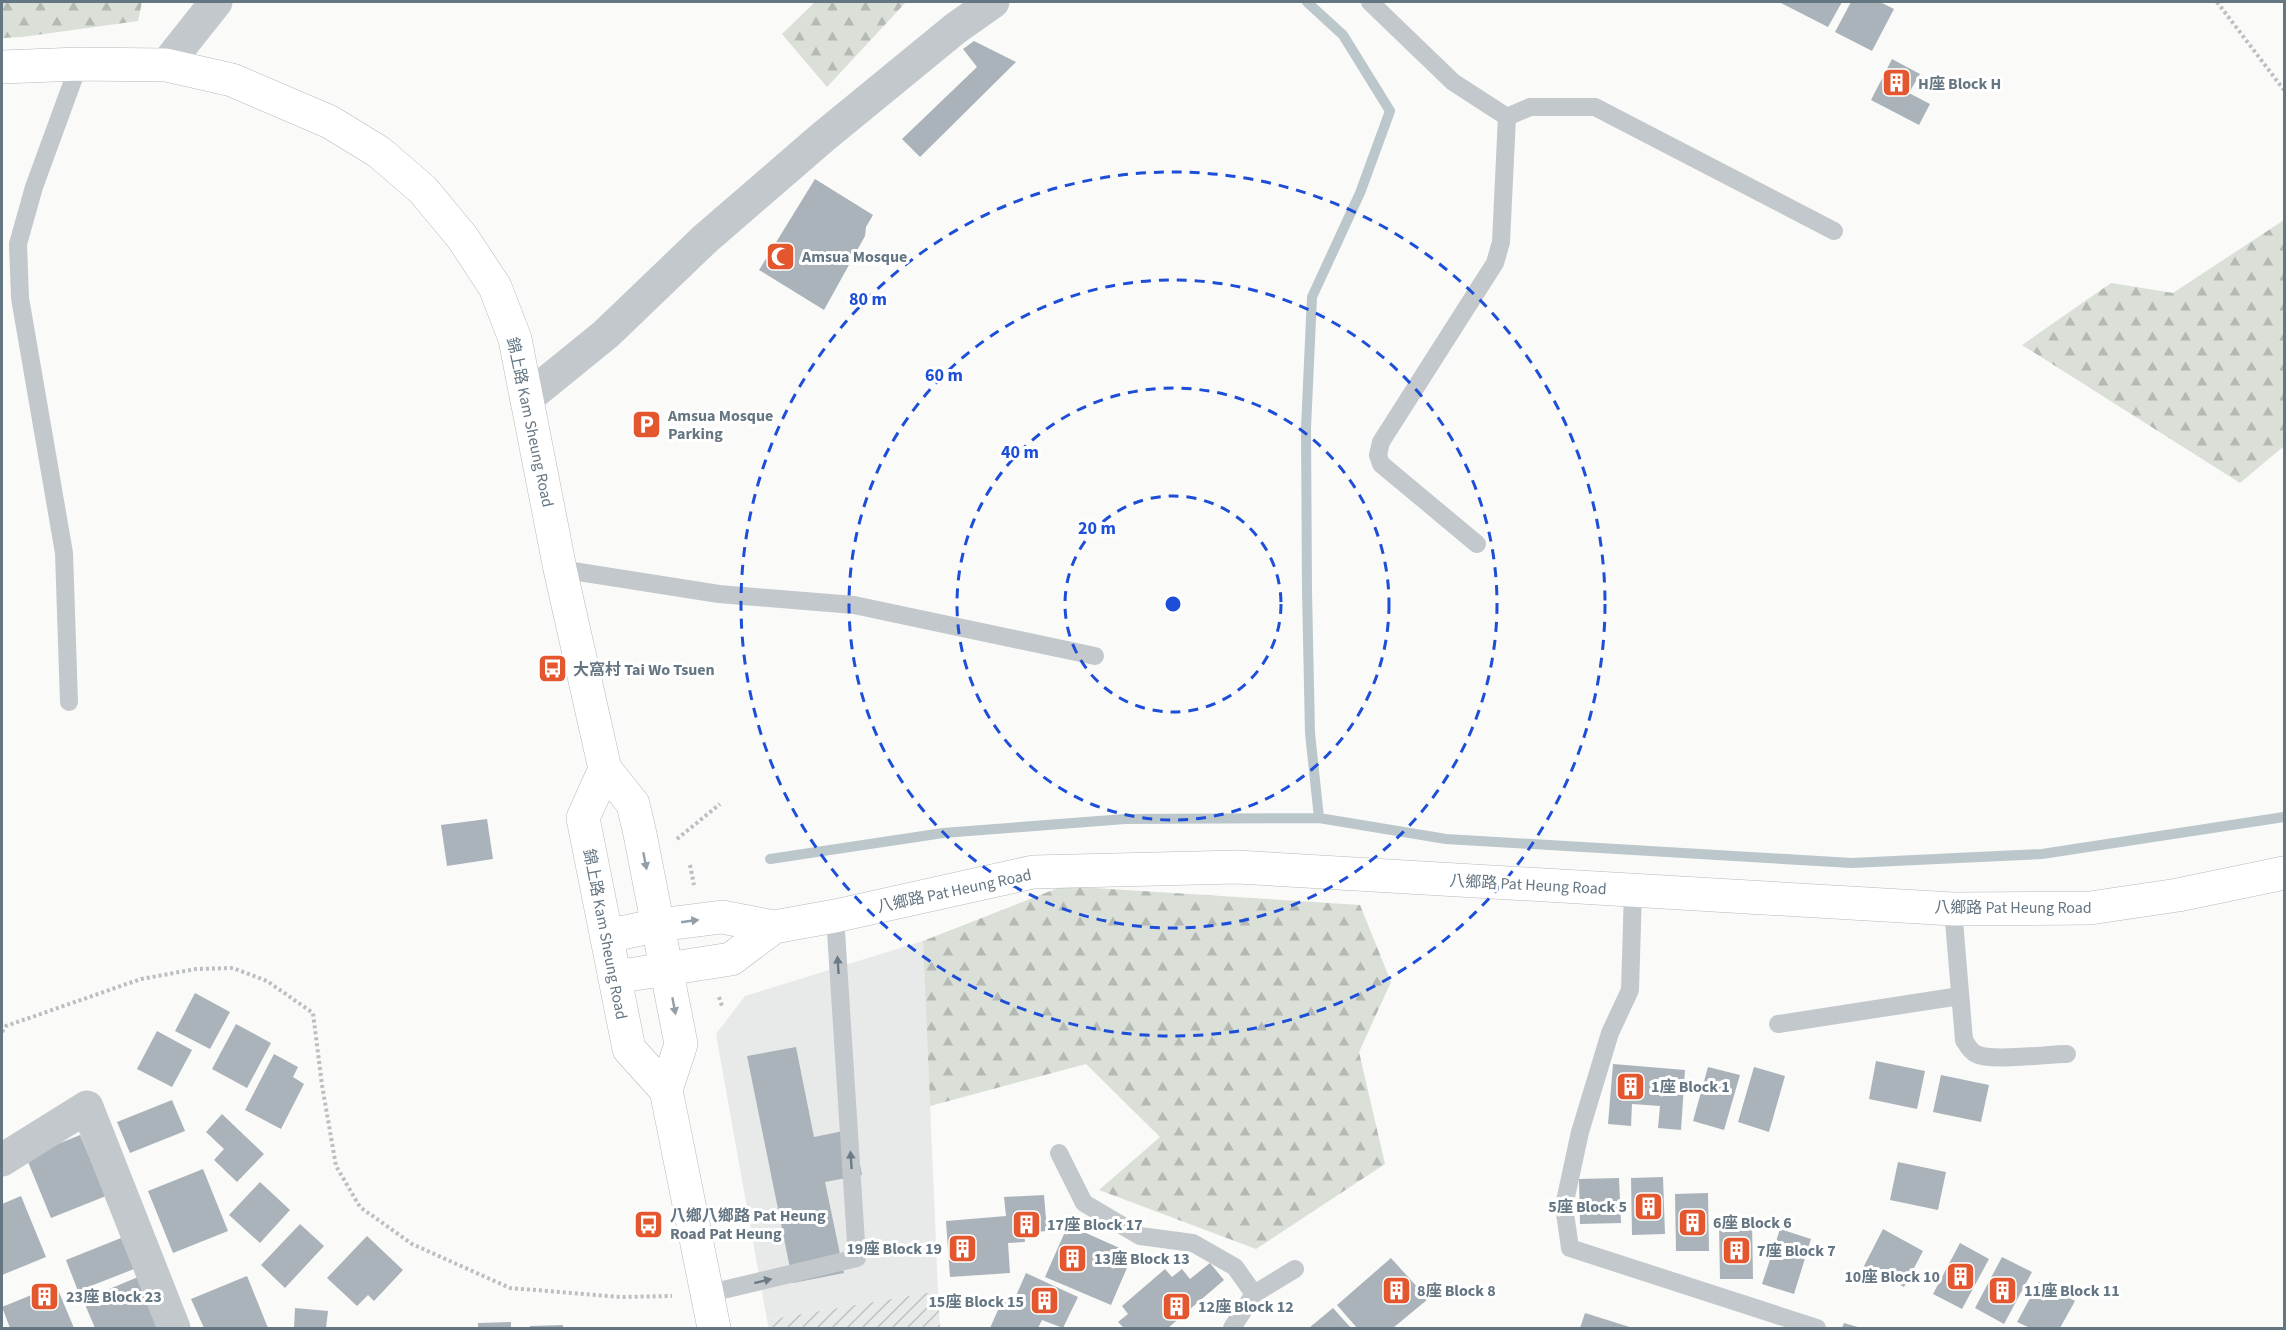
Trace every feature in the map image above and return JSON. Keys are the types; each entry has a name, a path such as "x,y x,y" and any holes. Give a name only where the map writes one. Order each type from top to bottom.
{"main road":[{"name":"錦上路 Kam Sheung Road","path":"2,67 79,64 166,65 232,80 330,122 379,152 423,190 462,237 495,287 515,339 560,569 605,769 633,804 681,1044 666,1090 714,1329"},
{"name":"錦上路 Kam Sheung Road","path":"605,769 583,818 629,1049 666,1090"},
{"name":"八鄉路 Pat Heung Road","path":"608,936 722,917 774,927 835,916 1033,872 1237,867 1953,909 2090,908 2178,895 2284,873"},
{"name":"八鄉路 Pat Heung Road","path":"615,977 731,959 774,927"}],"street":[{"path":"166,65 216,2"},
{"path":"526,399 606,334 705,238 823,137 956,28 993,2"},
{"path":"2,1160 87,1107 174,1329"}],"lane":[{"path":"1370,2 1453,82 1507,117"},
{"path":"69,702 64,553 20,298 18,244 34,187 79,64"},
{"path":"1507,117 1530,107 1594,107 1834,231"},
{"path":"1477,544 1381,464 1378,455 1381,442 1495,263 1501,242 1507,117"},
{"path":"560,569 719,594 854,605 1095,656"},
{"path":"1633,891 1630,990 1610,1033 1580,1132 1564,1206 1570,1248 1817,1329"},
{"path":"1953,909 1964,1040 1967,1047 1975,1054 1988,1057 2067,1054"},
{"path":"706,1294 857,1258 835,916"},
{"path":"1778,1024 1960,996"},
{"path":"1059,1153 1084,1203 1140,1236 1193,1243 1235,1267 1254,1294"},
{"path":"1232,1329 1254,1294 1295,1269"}],"path":[{"path":"2217,2 2284,90"},
{"path":"672,843 720,804"},
{"path":"690,865 695,888"},
{"path":"2,1032 6,1026 141,979 196,969 233,968 267,981 313,1013 322,1085 336,1166 360,1207 412,1244 510,1288 621,1297 706,1294"}],"shaded area":[{"path":"923,941 938,1291 767,1320 716,1034 745,996"},
{"path":"938,1291 940,1328 769,1328 767,1320"}],"green space":[{"path":"2,2 142,2 138,21 2,38"},
{"path":"815,2 906,2 827,87 782,34"},
{"path":"2284,220 2284,446 2240,483 2022,345 2111,283 2173,293"},
{"path":"1063,886 1360,905 1391,982 1359,1052 1385,1164 1256,1249 1099,1190 1160,1137 1086,1064 930,1106 923,941"}],"building":[{"path":"1779,2 1842,2 1828,27"},
{"path":"1851,2 1880,2 1894,9 1872,51 1835,32"},
{"path":"974,41 1016,62 920,157 902,139 977,67 963,49"},
{"name":"H座 Block H","path":"1892,59 1920,74 1909,93 1930,104 1919,125 1871,100"},
{"path":"815,179 873,215 866,227 865,236 824,310 759,270"},
{"path":"487,819 493,859 447,866 441,825"},
{"path":"195,993 230,1012 210,1049 175,1031"},
{"path":"236,1024 271,1043 247,1088 212,1069"},
{"path":"157,1031 192,1050 172,1087 137,1069"},
{"path":"796,1047 814,1137 853,1129 862,1175 825,1182 844,1273 793,1283 747,1056"},
{"path":"274,1054 298,1067 293,1077 304,1084 281,1129 245,1110"},
{"path":"1876,1061 1925,1071 1917,1109 1869,1099"},
{"path":"1613,1064 1685,1070 1681,1130 1658,1128 1660,1106 1632,1104 1631,1126 1608,1124"},
{"path":"1708,1067 1740,1075 1724,1130 1693,1121"},
{"path":"1754,1067 1785,1076 1769,1132 1738,1122"},
{"path":"1941,1075 1989,1085 1981,1122 1933,1112"},
{"path":"172,1100 185,1131 130,1153 117,1122"},
{"path":"222,1114 264,1154 237,1182 214,1160 224,1149 206,1132"},
{"path":"80,1135 106,1196 51,1218 26,1157"},
{"path":"1898,1162 1946,1172 1938,1210 1890,1200"},
{"path":"203,1169 228,1231 173,1253 148,1191"},
{"name":"5座 Block 5","path":"1663,1177 1665,1234 1632,1235 1631,1178"},
{"path":"1619,1178 1621,1223 1580,1224 1579,1179"},
{"path":"260,1182 290,1210 260,1243 229,1215"},
{"name":"6座 Block 6","path":"1708,1193 1709,1251 1676,1251 1675,1194"},
{"path":"1044,1195 1047,1231 1024,1233 1025,1242 1008,1243 1010,1273 950,1277 946,1221 1006,1216 1004,1197"},
{"path":"21,1196 46,1257 2,1275 2,1204"},
{"name":"7座 Block 7","path":"1752,1221 1753,1279 1720,1279 1719,1222"},
{"path":"300,1224 324,1246 285,1288 261,1265"},
{"path":"1068,1225 1133,1254 1111,1305 1045,1277"},
{"path":"1780,1229 1811,1239 1794,1294 1762,1284"},
{"path":"1883,1229 1923,1251 1904,1287 1864,1266"},
{"path":"367,1236 403,1270 374,1301 368,1295 357,1306 327,1278"},
{"path":"121,1238 134,1269 78,1291 66,1260"},
{"name":"10座 Block 10","path":"1960,1243 1989,1259 1962,1309 1933,1294"},
{"name":"11座 Block 11","path":"2002,1257 2032,1272 2004,1324 1975,1308"},
{"path":"1391,1258 1428,1299 1393,1328 1357,1328 1337,1305"},
{"name":"12座 Block 12","path":"1210,1263 1224,1280 1168,1328 1124,1328 1118,1322 1128,1314 1122,1306 1165,1269 1172,1277 1182,1269 1190,1279"},
{"name":"15座 Block 15","path":"1026,1273 1078,1297 1063,1328 1042,1320 1038,1328 990,1328 1002,1301 1012,1305"},
{"path":"247,1276 268,1328 204,1328 191,1299"},
{"path":"138,1277 159,1328 95,1328 83,1300"},
{"path":"2039,1282 2075,1301 2060,1328 2030,1328 2017,1322"},
{"name":"23座 Block 23","path":"56,1285 74,1328 10,1328 2,1307"},
{"path":"295,1308 328,1311 326,1328 294,1328"},
{"path":"1333,1308 1351,1328 1309,1328"},
{"path":"1585,1313 1633,1328 1580,1328"},
{"path":"511,1322 511,1328 478,1328 478,1323"},
{"path":"1844,1323 1861,1328 1842,1328"},
{"path":"563,1325 563,1328 530,1328 530,1326"}],"waterway":[{"path":"1307,2 1343,35 1390,111 1360,193 1312,297 1306,428 1307,591 1310,733 1319,818"},
{"path":"770,859 943,833 1125,819 1319,818 1446,839 1852,863 2042,854 2284,817"}],"place":[{"name":"H座 Block H","path":"1897,83"},
{"name":"Amsua Mosque","path":"781,256"},
{"name":"Amsua Mosque Parking","path":"647,424"},
{"name":"大窩村 Tai Wo Tsuen","path":"552,669"},
{"name":"1座 Block 1","path":"1630,1086"},
{"name":"5座 Block 5","path":"1648,1206"},
{"name":"6座 Block 6","path":"1692,1222"},
{"name":"八鄉八鄉路 Pat Heung Road Pat Heung","path":"649,1224"},
{"name":"17座 Block 17","path":"1026,1224"},
{"name":"19座 Block 19","path":"963,1248"},
{"name":"7座 Block 7","path":"1736,1250"},
{"name":"13座 Block 13","path":"1073,1258"},
{"name":"10座 Block 10","path":"1961,1276"},
{"name":"8座 Block 8","path":"1396,1290"},
{"name":"11座 Block 11","path":"2003,1290"},
{"name":"23座 Block 23","path":"45,1296"},
{"name":"15座 Block 15","path":"1045,1301"},
{"name":"12座 Block 12","path":"1177,1306"}]}
